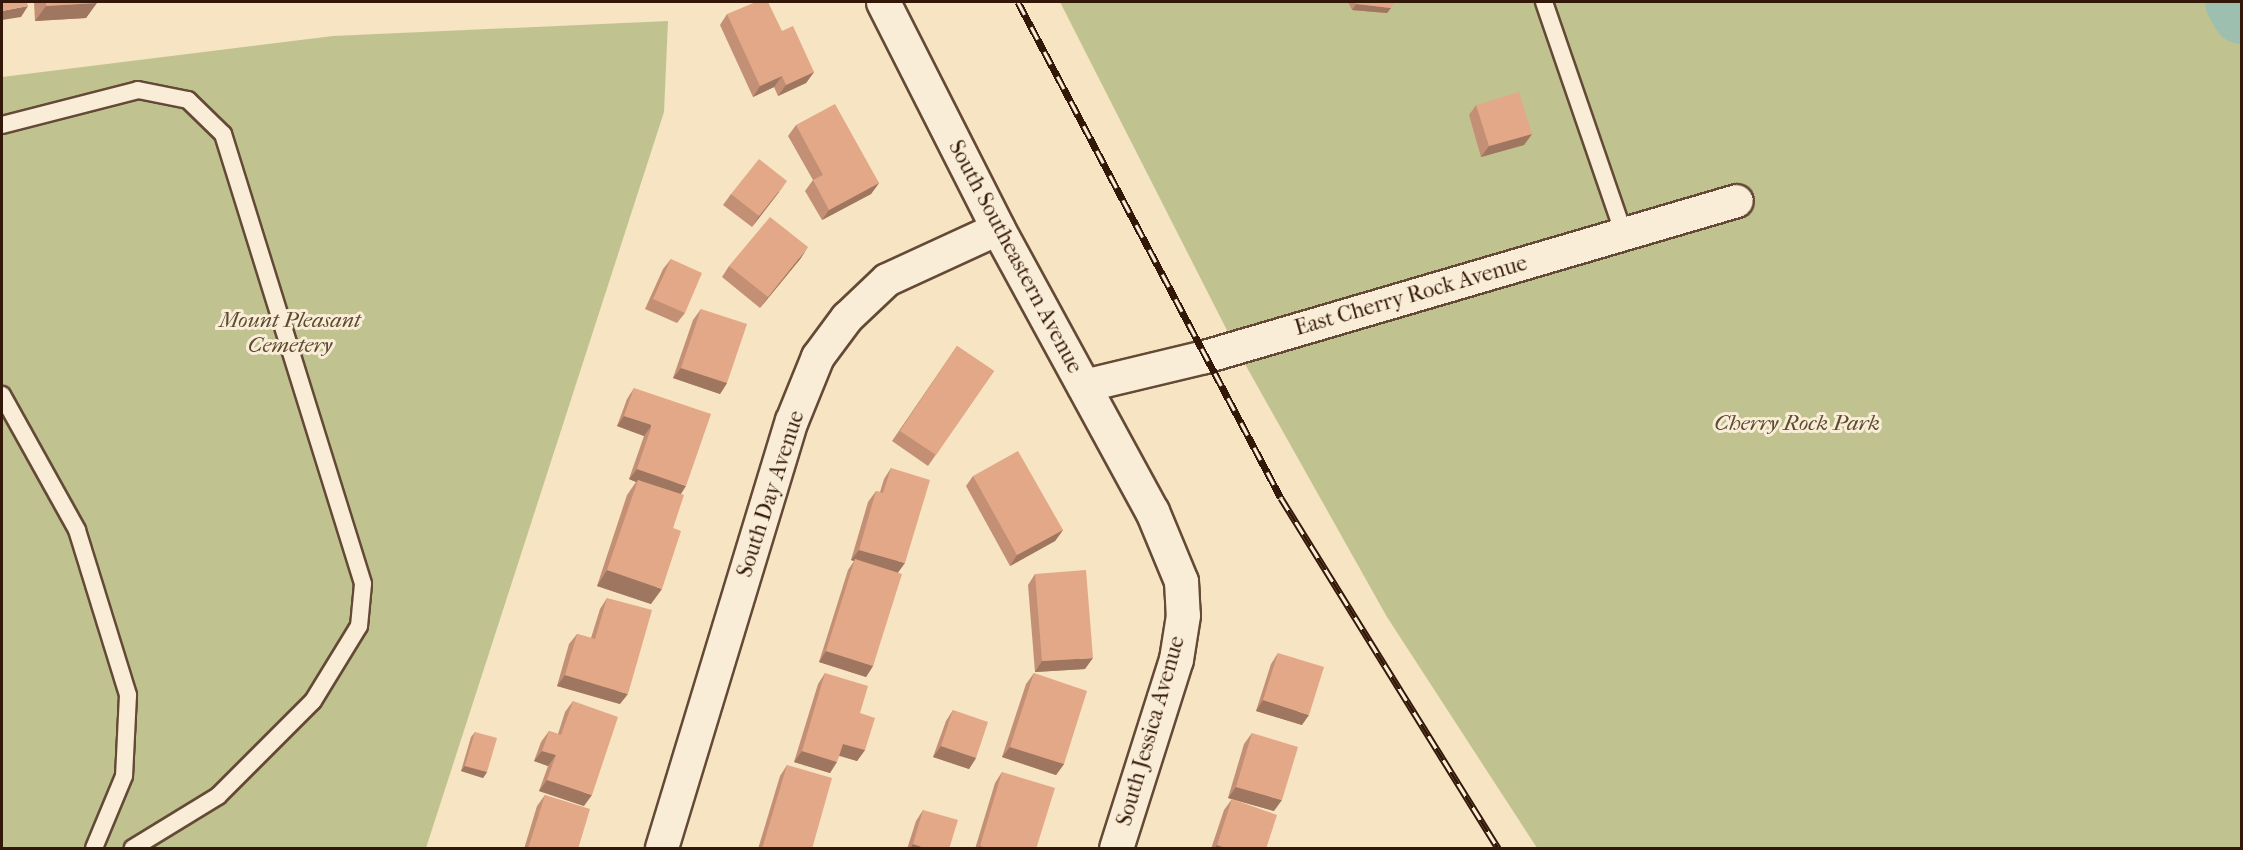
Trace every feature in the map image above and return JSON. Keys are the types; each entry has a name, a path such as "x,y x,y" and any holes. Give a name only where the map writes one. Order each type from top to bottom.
{"street":[{"name":"South Southeastern Avenue","path":"883,2 998,229 1152,511"},
{"name":"East Cherry Rock Avenue","path":"1084,386 1205,357 1737,201"},
{"name":"South Day Avenue","path":"662,849 792,421 818,357 847,318 887,280 998,229"},
{"name":"South Jessica Avenue","path":"1116,849 1176,659 1183,615 1181,581 1152,511"}],"lane":[{"path":"1544,2 1624,234"},
{"path":"2,125 138,90 188,100 223,134 363,584 359,626 313,701 218,796 133,849"},
{"path":"2,395 77,531 128,695 124,776 94,849"}],"green space":[{"name":"Cherry Rock Park","path":"1060,2 2241,2 2241,848 1537,848 1387,617 1236,348"},
{"name":"Mount Pleasant Cemetery","path":"668,21 664,112 426,848 2,848 2,77 333,36"}],"building":[{"path":"2,2 27,2 28,6 2,11"},
{"path":"46,2 97,2 97,3 46,6"},
{"path":"756,2 768,2 782,31 793,26 814,72 786,85 782,76 760,86 727,14"},
{"path":"1354,2 1395,2 1391,8"},
{"path":"1519,92 1532,134 1489,146 1476,105"},
{"path":"835,104 879,183 829,210 813,180 823,175 796,125"},
{"path":"759,159 787,181 759,216 731,194"},
{"path":"770,217 808,247 768,297 729,266"},
{"path":"671,259 702,273 685,313 653,299"},
{"path":"701,309 747,324 727,383 681,368"},
{"path":"957,346 994,371 936,455 900,431"},
{"path":"634,388 711,414 686,486 637,469 652,425 624,416"},
{"path":"1018,451 1063,530 1017,555 973,476"},
{"path":"891,468 930,480 905,563 859,550 876,491 883,493"},
{"path":"638,480 684,495 673,528 681,531 662,589 607,570"},
{"path":"855,559 902,574 873,666 826,651"},
{"path":"1086,570 1093,658 1042,661 1035,574"},
{"path":"607,598 652,610 628,694 565,675 577,634 595,639"},
{"path":"1278,653 1324,667 1309,715 1263,700"},
{"path":"825,673 868,686 860,713 875,718 865,750 843,744 837,762 802,751"},
{"path":"1034,673 1087,691 1064,764 1010,747"},
{"path":"573,701 618,717 592,795 547,780 556,755 542,751 549,731 561,735"},
{"path":"953,710 988,722 976,758 941,746"},
{"path":"475,732 497,738 487,772 465,766"},
{"path":"1252,733 1298,747 1282,800 1236,787"},
{"path":"787,765 832,778 812,849 762,849"},
{"path":"1002,772 1055,788 1036,849 989,849 980,846"},
{"path":"545,795 590,809 578,849 528,849"},
{"path":"1232,799 1277,815 1266,849 1228,849 1217,845"},
{"path":"923,810 958,820 949,849 928,849 913,844"}],"waterway":[{"path":"2235,2 2242,14"}],"railway":[{"path":"1018,2 1281,498 1498,848"}]}
